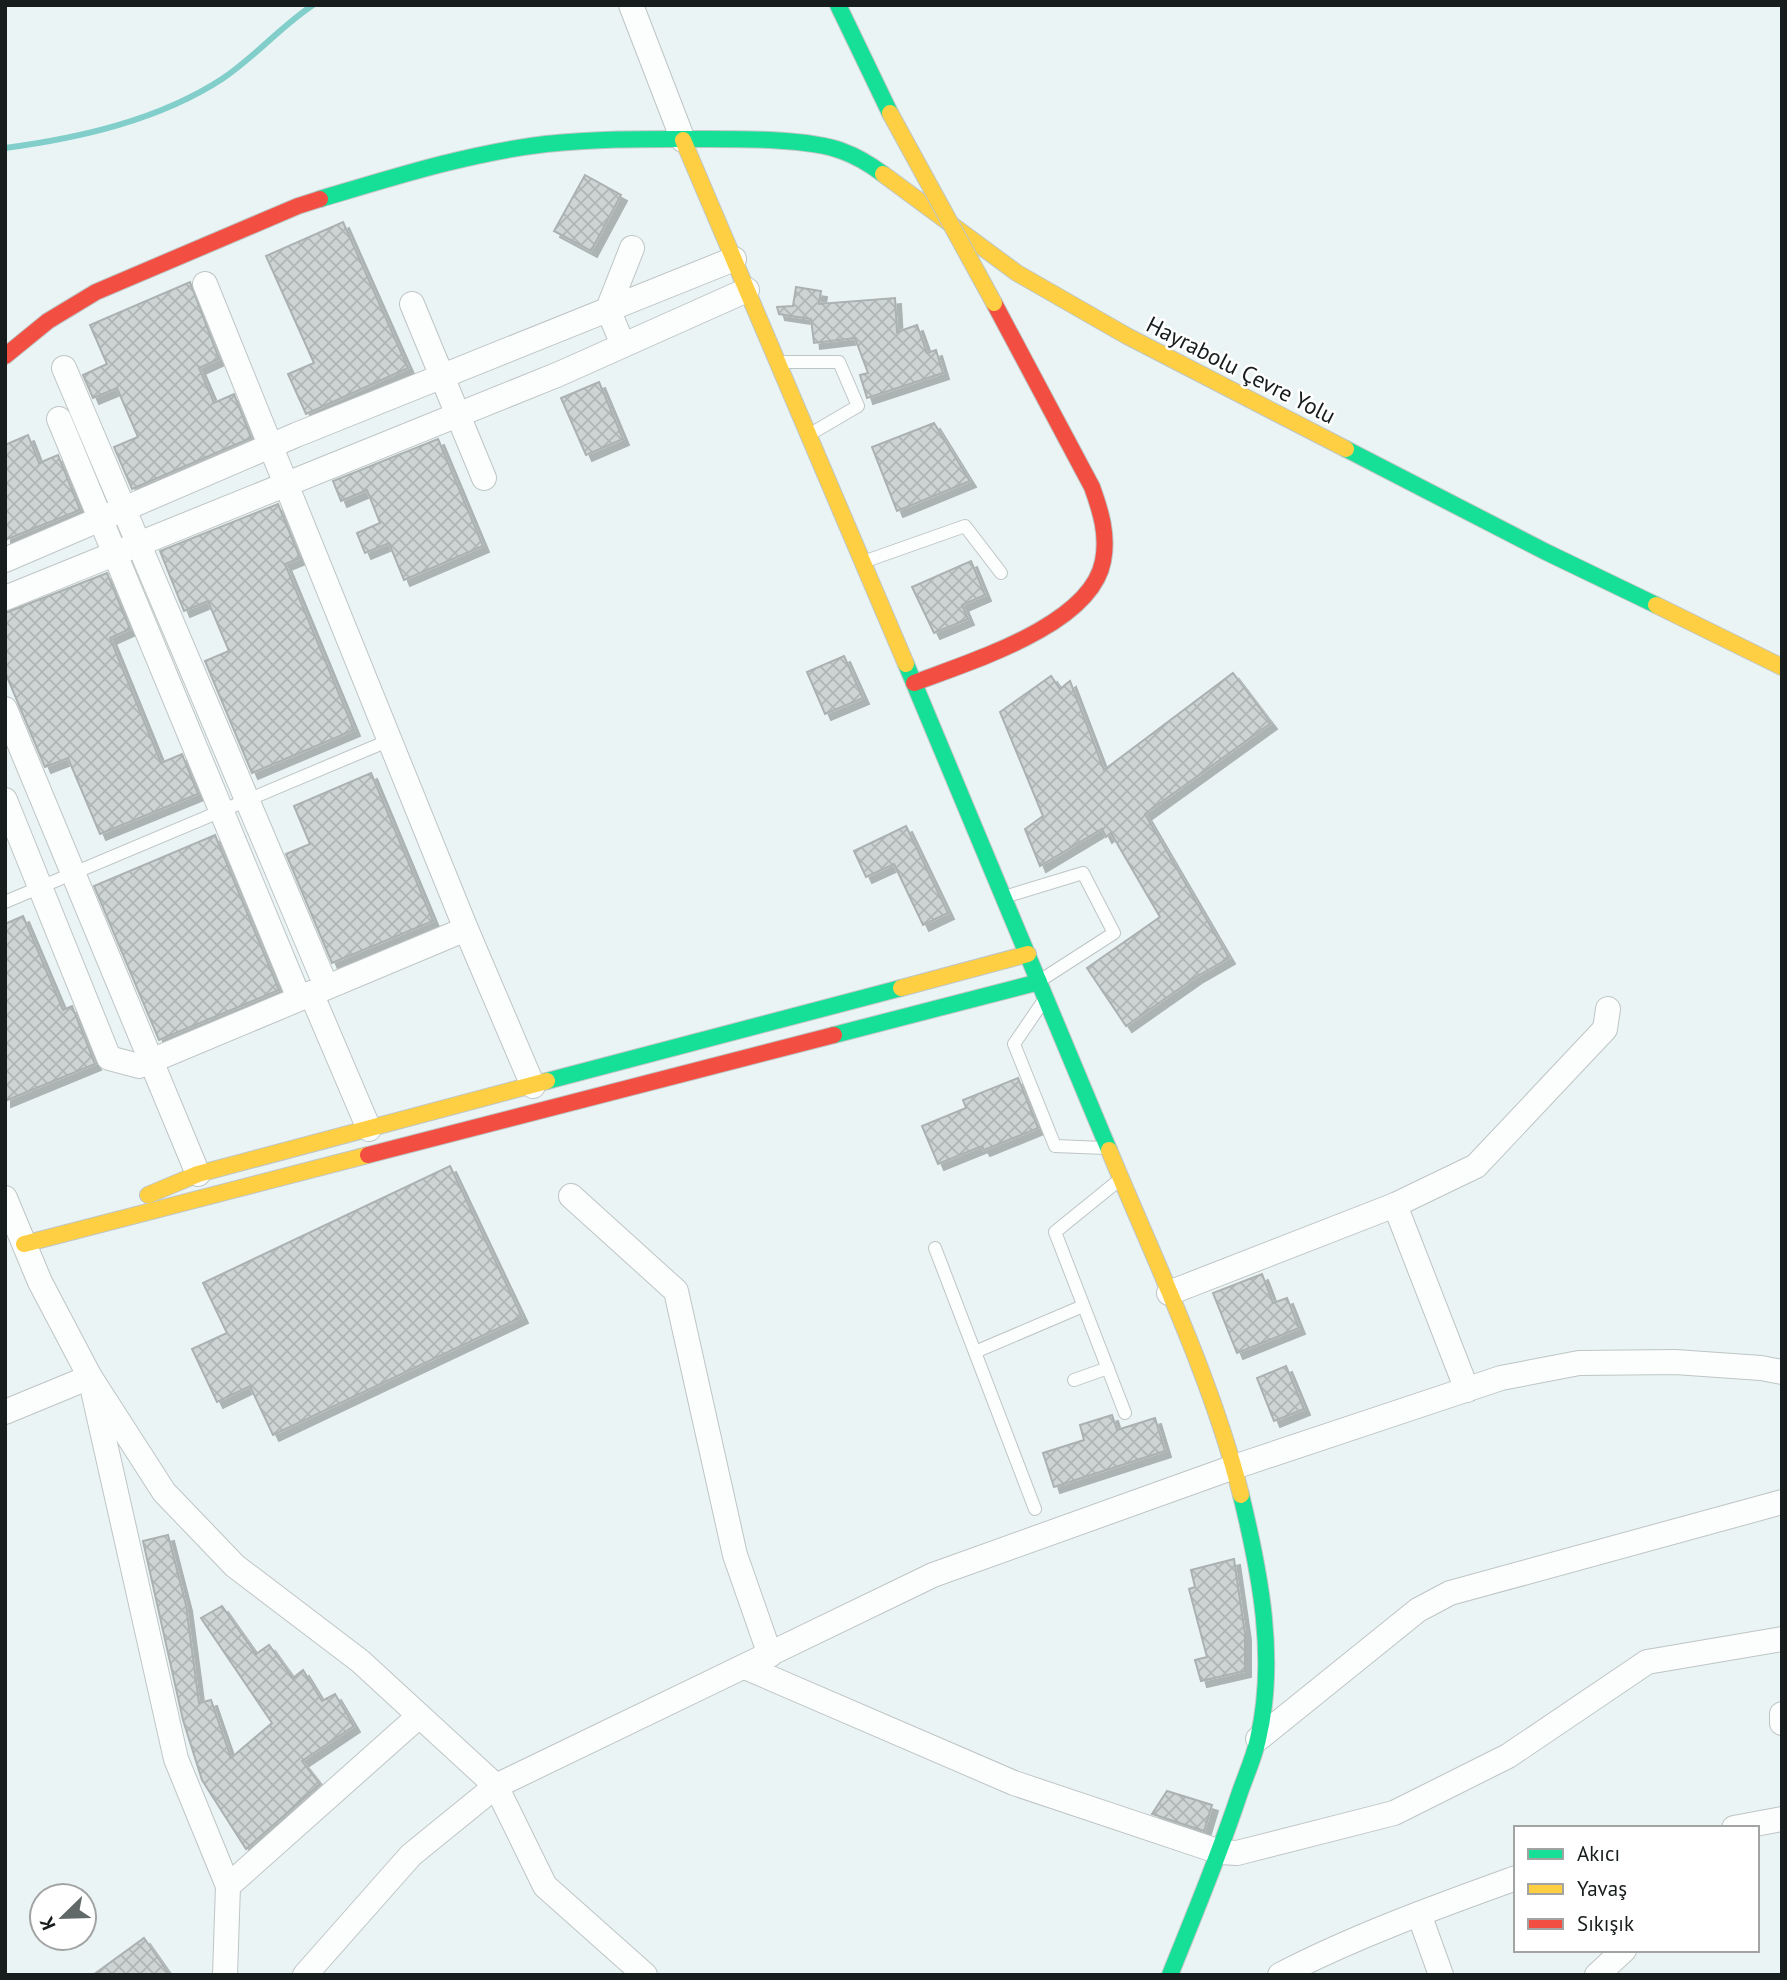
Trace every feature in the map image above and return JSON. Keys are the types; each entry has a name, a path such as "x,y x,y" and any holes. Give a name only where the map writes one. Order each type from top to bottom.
{"main road":[{"path":"838,5 890,113 1087,475 1102,510 1106,538 1104,565 1092,590 1075,607 1030,635 914,683"},
{"name":"Hayrabolu Çevre Yolu","path":"5,356 35,328 66,308 229,233 334,193 455,161 545,144 608,139 745,139 815,145 841,150 872,166 1017,273 1127,336 1546,552 1782,667"},
{"path":"684,140 1109,1148 1191,1346 1234,1467 1256,1556 1265,1633 1265,1689 1258,1739 1220,1852 1170,1975"},
{"path":"15,1248 198,1174 1028,954"},
{"path":"15,1248 1039,982"}],"street":[{"path":"631,5 684,140"},
{"path":"624,345 608,309 632,247"},
{"path":"5,560 270,446 734,259"},
{"path":"205,284 466,929 533,1086"},
{"path":"5,598 458,415 747,290"},
{"path":"412,304 484,478"},
{"path":"64,368 247,800 312,992 369,1129"},
{"path":"59,419 221,811 312,992"},
{"path":"5,709 198,1174"},
{"path":"5,800 109,1058 139,1066 466,929"},
{"path":"1169,1293 1395,1205 1476,1166 1605,1029 1608,1009"},
{"path":"571,1196 676,1291 735,1555 769,1656"},
{"path":"5,1198 15,1248 40,1282 90,1377 164,1492 235,1566 360,1661 496,1786 545,1886 645,1975"},
{"path":"1395,1205 1467,1390"},
{"path":"305,1975 411,1855 496,1786 933,1575 1234,1467 1501,1378 1579,1363 1675,1362 1782,1372"},
{"path":"5,1412 90,1377"},
{"path":"90,1377 176,1759 228,1886 225,1975"},
{"path":"1258,1739 1418,1610 1450,1593 1782,1502"},
{"path":"746,1667 1014,1783 1220,1852 1237,1853 1394,1813 1508,1756 1647,1662 1782,1639"},
{"path":"1782,1714 1782,1723"},
{"path":"228,1886 419,1716"},
{"path":"1744,1826 1782,1819"},
{"path":"1279,1975 1419,1914 1514,1879"},
{"path":"1419,1914 1441,1975"},
{"path":"1597,1975 1622,1952"}],"lane":[{"path":"778,362 839,362 858,406 808,435"},
{"path":"863,562 965,526 1001,573"},
{"path":"5,902 390,740"},
{"path":"1004,897 1083,873 1114,933 1039,982"},
{"path":"1046,997 1014,1044 1055,1146 1109,1148"},
{"path":"1121,1178 1055,1232 1125,1413"},
{"path":"935,1248 1035,1509"},
{"path":"975,1352 1083,1306"},
{"path":"1074,1380 1108,1368"}],"building":[{"path":"585,175 621,195 591,251 554,231"},
{"path":"343,222 408,368 306,414 288,374 314,363 266,256"},
{"path":"190,282 219,359 199,368 214,403 234,394 251,438 132,489 114,447 138,437 117,388 93,398 83,375 107,364 90,325"},
{"path":"796,287 821,291 819,304 895,298 897,332 917,325 927,353 936,350 943,373 867,398 860,375 868,373 855,338 814,343 811,319 779,314 777,307 793,306"},
{"path":"599,382 623,439 586,455 561,398"},
{"path":"934,423 970,481 897,511 872,447"},
{"path":"28,435 39,463 58,455 80,510 5,540 5,445"},
{"path":"438,439 483,546 404,580 389,543 365,553 357,533 380,523 367,490 341,501 333,481"},
{"path":"278,504 300,558 285,564 354,730 252,773 205,661 229,651 208,601 184,611 160,551"},
{"path":"971,561 985,595 962,605 968,619 934,633 912,587"},
{"path":"107,573 130,629 110,638 161,763 182,754 198,794 100,834 68,758 45,767 5,672 5,613"},
{"path":"844,656 863,698 825,714 807,672"},
{"path":"1233,673 1271,723 1145,814 1229,958 1196,977 1126,1026 1087,968 1160,917 1111,833 1106,837 1102,829 1040,866 1025,829 1043,816 1000,712 1051,676 1060,689 1070,681 1104,770"},
{"path":"371,773 433,921 332,963 286,854 310,844 294,806"},
{"path":"906,826 948,913 923,925 894,864 866,877 854,851"},
{"path":"215,835 279,990 159,1040 94,886"},
{"path":"23,916 63,1010 72,1006 95,1064 5,1101 5,924"},
{"path":"1018,1078 1038,1128 984,1150 982,1146 938,1164 922,1126 966,1108 963,1100"},
{"path":"450,1166 522,1317 273,1435 250,1386 217,1402 192,1349 227,1333 203,1283"},
{"path":"1262,1274 1273,1303 1287,1298 1299,1328 1237,1353 1213,1293"},
{"path":"1286,1366 1304,1409 1274,1421 1257,1378"},
{"path":"1112,1415 1117,1430 1155,1418 1165,1451 1054,1487 1043,1453 1084,1440 1080,1425"},
{"path":"168,1535 186,1605 199,1703 211,1700 231,1758 272,1723 201,1618 222,1606 256,1654 269,1645 293,1678 303,1670 322,1701 335,1694 354,1726 302,1761 320,1784 246,1849 202,1780 183,1720 143,1541"},
{"path":"1234,1559 1245,1634 1245,1671 1201,1681 1195,1660 1207,1657 1189,1589 1195,1587 1191,1570"},
{"path":"1167,1791 1212,1805 1204,1831 1152,1814"},
{"path":"144,1938 170,1975 93,1975"}],"waterway":[{"path":"5,148 90,133 172,106 222,79 313,5"}],"traffic: fast":[{"path":"838,5 890,113"},
{"path":"320,199 489,153 587,141 724,139 796,142 842,151 883,174"},
{"path":"1346,449 1546,552 1656,605"},
{"path":"906,664 1109,1150"},
{"path":"834,1035 1039,982"},
{"path":"547,1081 901,988"},
{"path":"1170,1975 1215,1863 1252,1760 1264,1709 1264,1616 1241,1495"}],"traffic: slow":[{"path":"890,113 994,303"},
{"path":"683,140 906,664"},
{"path":"883,174 1017,273 1127,336 1346,449"},
{"path":"1656,605 1782,667"},
{"path":"901,988 1028,954"},
{"path":"148,1195 198,1174 547,1081"},
{"path":"1109,1150 1199,1364 1241,1495"},
{"path":"24,1244 368,1155"}],"traffic: jam":[{"path":"5,356 48,321 96,292 320,199"},
{"path":"914,683 994,652 1052,623 1076,605 1094,584 1103,561 1103,524 1092,487 994,303"},
{"path":"368,1155 834,1035"}]}
